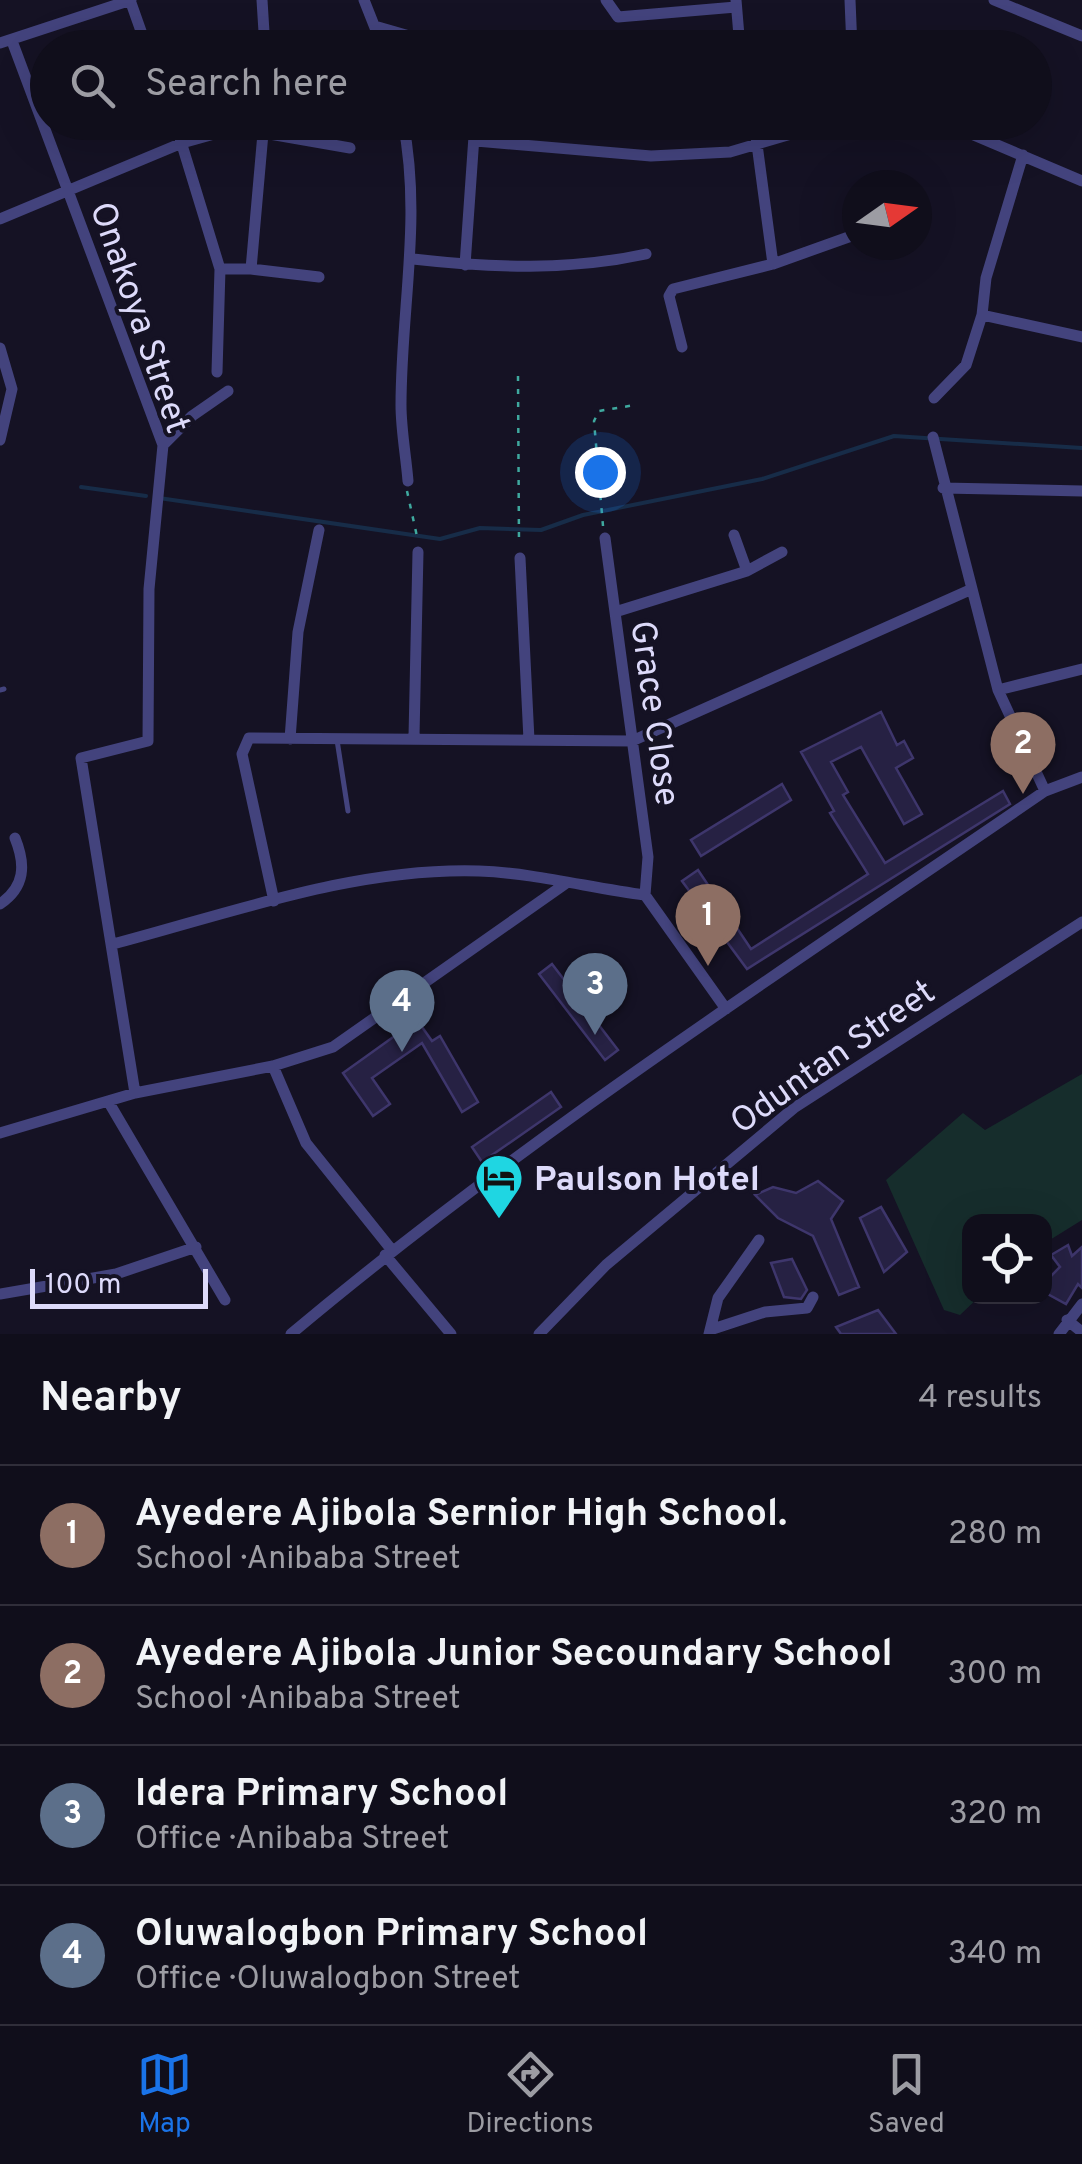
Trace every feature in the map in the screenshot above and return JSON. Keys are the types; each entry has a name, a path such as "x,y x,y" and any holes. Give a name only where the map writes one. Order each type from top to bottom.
{"street":[{"path":"42,30 131,0 142,30"},
{"path":"262,0 264,30"},
{"path":"364,0 379,30"},
{"path":"606,0 618,17 736,3 738,30"},
{"path":"850,0 851,30"},
{"path":"994,0 1082,36"},
{"path":"378,27 389,30"},
{"path":"6,42 30,34"},
{"name":"Onakoya Street","path":"6,42 30,100"},
{"name":"Onakoya Street","path":"47,140 163,445 149,589 148,740 82,758 113,944"},
{"path":"181,140 220,269 217,372"},
{"path":"0,219 196,140"},
{"path":"251,269 261,140"},
{"path":"318,140 350,148"},
{"path":"407,140 412,168 413,259 402,405 408,481"},
{"path":"757,140 773,264"},
{"path":"465,265 476,141 651,156 730,152 771,140"},
{"path":"987,140 1082,181"},
{"path":"934,398 966,364 982,315 986,278 1023,155"},
{"path":"682,347 669,296 673,289 773,264 842,239"},
{"path":"413,259 465,265 564,267 646,254"},
{"path":"220,269 319,277"},
{"path":"982,315 1082,337"},
{"path":"0,348 12,390 0,440"},
{"path":"163,445 192,416 228,391"},
{"path":"934,437 943,488 998,690 1045,791"},
{"path":"943,488 1082,490"},
{"path":"290,739 298,632 319,530"},
{"path":"734,536 747,571"},
{"name":"Grace Close","path":"605,538 648,858 646,896"},
{"path":"414,736 418,546"},
{"path":"615,612 747,571 782,552"},
{"path":"520,558 529,740"},
{"path":"274,901 243,745 249,738 414,736 632,742 972,589"},
{"path":"998,690 1082,669"},
{"path":"291,1334 388,1252 726,1009 1045,791 1082,777"},
{"path":"0,904 15,894 22,878 22,854 15,838"},
{"path":"135,1094 113,944 274,901 405,873 482,871 646,896 726,1009"},
{"path":"0,1133 135,1094 273,1066 350,1038 565,884"},
{"name":"Oduntan Street","path":"539,1334 606,1265 794,1108 1082,922"},
{"path":"273,1066 306,1143 451,1334"},
{"path":"108,1102 225,1300"},
{"path":"711,1332 718,1298 760,1240"},
{"path":"0,1294 116,1274 196,1248"},
{"path":"711,1332 765,1312 808,1308 813,1297"},
{"path":"1059,1334 1082,1304"},
{"path":"1066,1320 1082,1332"}],"lane":[{"path":"337,738 348,811"}],"path":[{"path":"518,376 519,535"},
{"path":"601,514 594,420 599,410 636,405"},
{"path":"408,481 406,500 418,546"}],"green space":[{"path":"1082,1074 1082,1220 1052,1239 1052,1214 962,1214 962,1304 972,1304 960,1315 944,1310 886,1180 963,1113 985,1130"}],"building":[{"path":"881,712 897,745 904,741 913,758 896,768 922,814 904,824 861,747 831,762 848,792 843,795 885,863 1003,791 1010,804 747,969 682,881 698,870 751,949 868,874 830,813 834,811 801,752"},
{"path":"782,784 791,800 701,856 691,840"},
{"path":"552,964 618,1050 605,1060 539,974"},
{"path":"417,1020 432,1041 440,1036 478,1102 462,1112 422,1043 372,1078 390,1104 373,1116 343,1073"},
{"path":"551,1092 561,1107 482,1162 472,1147"},
{"path":"818,1181 843,1201 831,1219 859,1287 839,1295 813,1236 778,1218 755,1195 773,1187 796,1193"},
{"path":"881,1207 907,1252 884,1272 860,1218"},
{"path":"1068,1245 1072,1256 1082,1247 1082,1288 1078,1284 1066,1304 1052,1296 1052,1275 1060,1267 1052,1254"},
{"path":"792,1259 807,1290 801,1299 784,1297 771,1263"},
{"path":"878,1310 896,1334 841,1334 836,1327"}],"waterway":[{"path":"159,498 440,539 480,528 541,530 583,515 762,479 894,436 1082,448"},
{"path":"81,487 146,496"}],"place":[{"name":"Ayedere Ajibola Junior Secoundary School","path":"1023,794"},
{"name":"Ayedere Ajibola Sernior High School.","path":"708,966"},
{"name":"Idera Primary School","path":"595,1035"},
{"name":"Oluwalogbon Primary School","path":"402,1052"},
{"name":"Paulson Hotel","path":"499,1220"}]}
